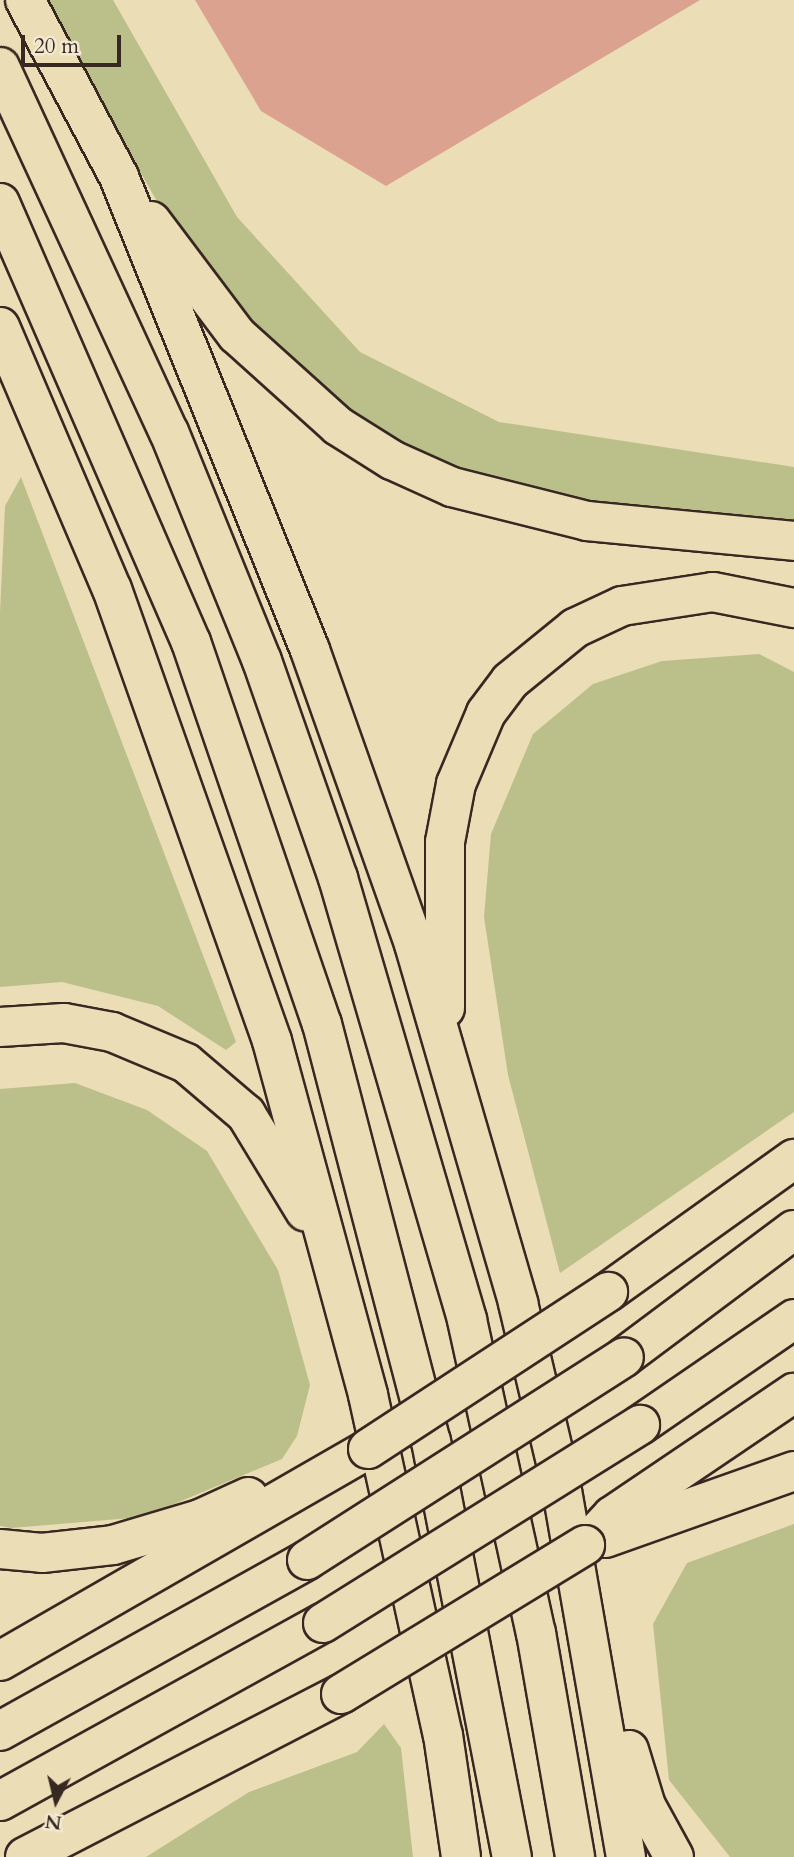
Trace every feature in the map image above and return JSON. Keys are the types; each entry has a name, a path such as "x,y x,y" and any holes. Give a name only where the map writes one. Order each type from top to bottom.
{"highway":[{"path":"25,0 118,177 310,650 444,1041 518,1303 590,1640 626,1857"},
{"path":"0,67 174,444 338,878 467,1320 536,1633 576,1857"},
{"path":"118,177 237,335 338,426 392,460 452,487 587,521 794,541"},
{"path":"0,203 191,642 322,1024 431,1441 512,1857"},
{"path":"0,327 112,589 191,800 268,1027 335,1259 443,1735 461,1857"},
{"path":"444,1041 445,842 468,748 510,681 575,628 622,606 713,593 794,608"},
{"path":"0,1027 64,1023 112,1032 187,1063 246,1114 335,1259"},
{"path":"0,1549 77,1552 159,1534 289,1486 354,1456 608,1293 790,1161"},
{"path":"0,1731 307,1560 624,1357 794,1230"},
{"path":"0,1801 323,1623 640,1425 794,1319"},
{"path":"25,1857 114,1815 341,1694 658,1502 794,1393"},
{"path":"658,1502 794,1471"},
{"path":"0,1661 289,1486"},
{"path":"590,1640 646,1806 674,1857"},
{"path":"73,1857 114,1815"}],"green space":[{"path":"42,0 113,0 237,217 360,352 499,422 794,467 794,528 635,517 467,480 321,399 252,333 166,217"},
{"path":"21,477 236,1042 226,1050 158,1006 62,982 0,987 0,612 5,506"},
{"path":"759,654 794,672 794,1112 560,1273 508,1075 484,917 491,834 533,734 593,684 662,661"},
{"path":"75,1083 147,1110 207,1151 278,1270 310,1385 297,1436 282,1459 143,1517 11,1528 0,1526 0,1089"},
{"path":"794,1524 794,1857 730,1857 669,1780 653,1624 687,1563"},
{"path":"384,1724 401,1748 413,1857 146,1857 249,1792 357,1752"}],"building":[{"path":"195,0 700,0 386,186 261,111"}]}
